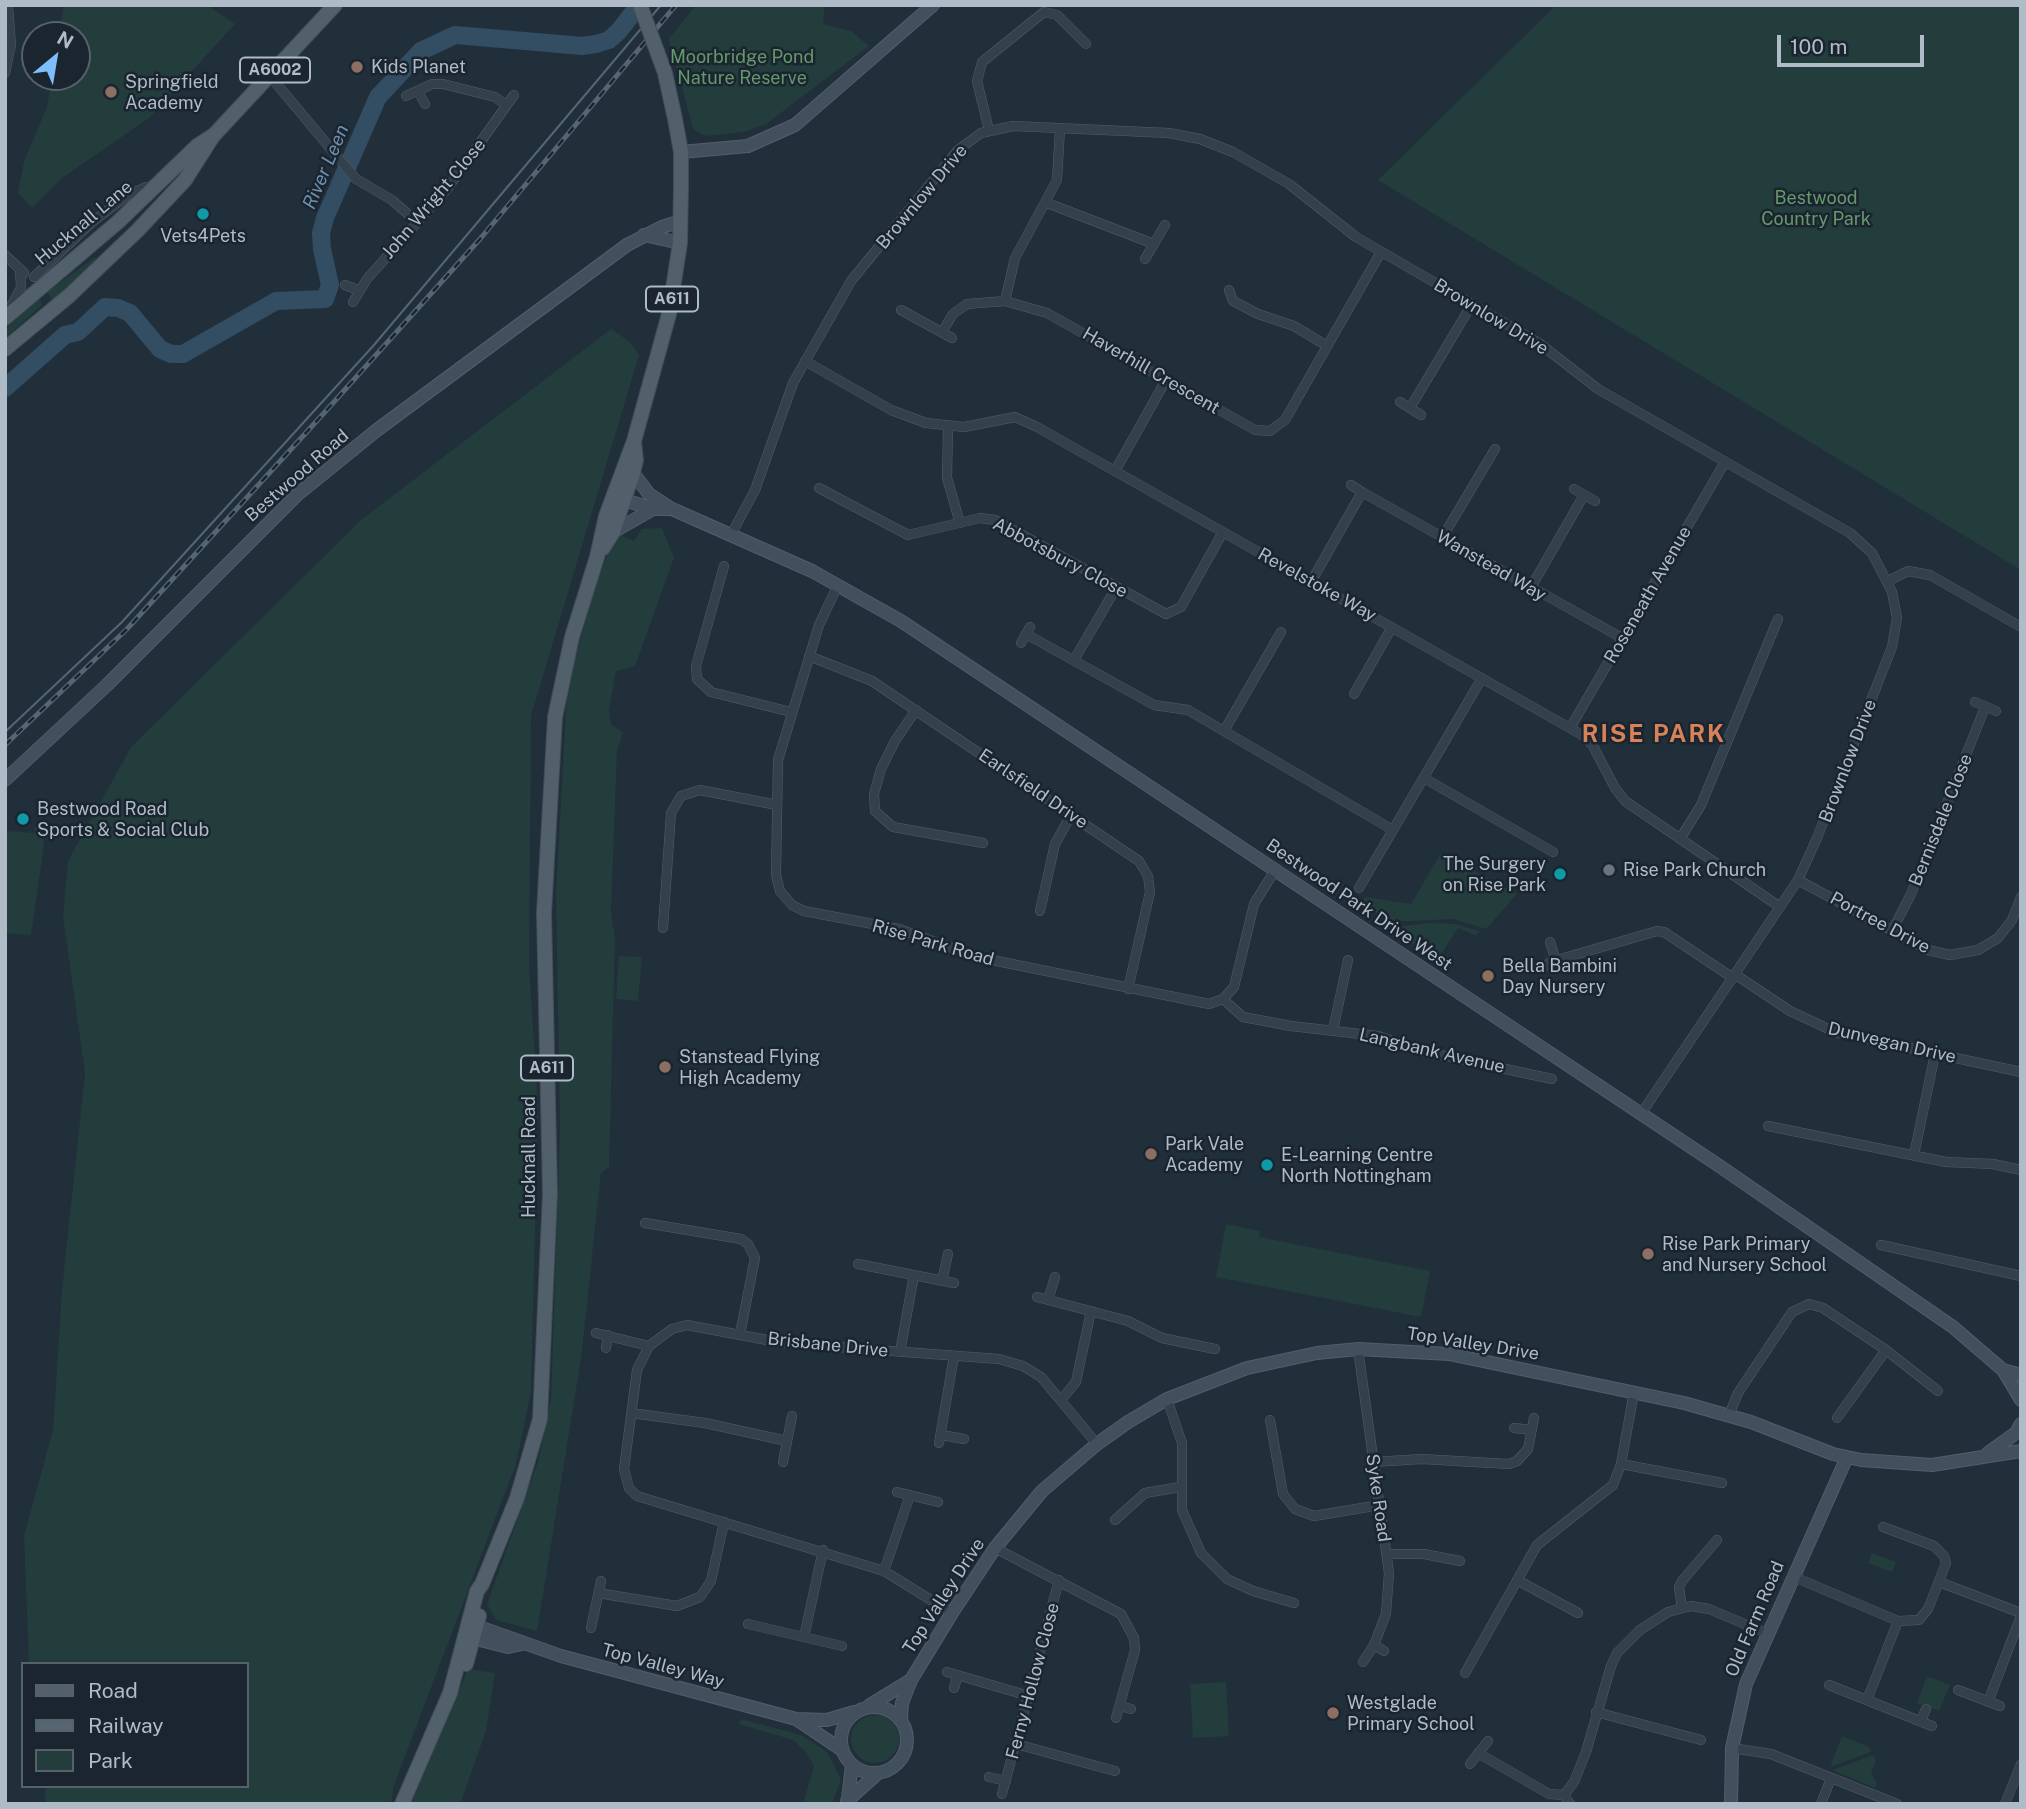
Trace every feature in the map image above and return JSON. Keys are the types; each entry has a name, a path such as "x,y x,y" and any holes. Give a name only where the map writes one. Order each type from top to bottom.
{"main road":[{"name":"Hucknall Lane","path":"5,349 49,312 185,180 214,135 335,5"},
{"name":"A611","path":"640,5 665,73 681,152"},
{"name":"Hucknall Lane","path":"5,317 37,281 118,222 197,146 214,135"},
{"name":"Hucknall Road","path":"402,1804 450,1693 471,1630 477,1591 526,1472 540,1419 550,1194 543,984 555,717 572,637 597,557 636,460 634,441 667,324 680,243 681,152"},
{"path":"117,248 118,222"},
{"name":"Hucknall Lane","path":"37,281 106,246 117,248"},
{"path":"37,281 49,312"},
{"name":"Hucknall Road","path":"597,557 612,532 623,488"}],"street":[{"path":"5,73 11,45 8,5"},
{"path":"681,152 748,146 795,125 933,5"},
{"path":"989,130 977,81 982,62 1044,12 1057,15 1086,44"},
{"path":"1069,45 1078,36"},
{"path":"270,76 356,179 392,200 418,223"},
{"path":"406,96 443,84 487,95 506,106"},
{"path":"418,91 425,104"},
{"name":"John Wright Close","path":"353,302 358,290 447,188 514,95"},
{"name":"Brownlow Drive","path":"732,533 755,490 790,389 851,281 951,157 974,137 989,130 1013,126 1169,133 1213,143 1289,184 1341,227 1381,252 1539,343 1598,389 1850,533 1872,554 1888,581 1897,618 1892,647 1817,838 1797,880 1641,1114"},
{"path":"942,332 959,308 989,301 1005,301 1015,258 1047,203 1061,164 1060,128"},
{"name":"Hucknall Lane","path":"37,281 110,208 128,195 146,187 154,188"},
{"path":"1047,203 1154,244"},
{"name":"Bestwood Road","path":"5,780 107,685 298,494 377,430 644,235 681,221"},
{"path":"1145,259 1165,225"},
{"path":"644,235 680,243"},
{"name":"Haverhill Crescent","path":"1005,301 1047,313 1255,430 1265,432 1276,428 1285,420 1381,252"},
{"path":"5,255 20,270 37,281"},
{"path":"5,317 21,288 20,270"},
{"path":"345,285 358,290"},
{"path":"1228,290 1233,301 1258,314 1294,326 1327,346"},
{"path":"1410,408 1472,304"},
{"path":"901,310 952,338"},
{"name":"Revelstoke Way","path":"805,361 909,418 948,427 1021,419 1115,471 1570,728 1593,746 1615,788 1625,800 1780,906"},
{"path":"1115,471 1166,380"},
{"path":"1399,402 1421,415"},
{"path":"948,427 947,478 960,523"},
{"path":"1442,538 1495,449"},
{"name":"Roseneath Avenue","path":"1570,728 1725,462"},
{"name":"Wanstead Way","path":"1351,485 1530,589 1622,638"},
{"path":"623,488 649,494 672,509"},
{"path":"623,488 653,509"},
{"name":"Abbotsbury Close","path":"819,488 904,534 913,535 980,518 995,520 1162,614 1175,612 1223,532"},
{"path":"1574,489 1595,501"},
{"path":"1311,582 1362,492"},
{"path":"1530,589 1584,495"},
{"path":"612,532 653,509 672,509"},
{"name":"Bestwood Park Drive West","path":"672,509 732,533 838,585 923,635 1901,1289 1954,1327 2003,1370 2021,1400"},
{"path":"724,566 696,666 697,679 711,692 791,712"},
{"path":"1888,581 1908,571 1930,575 2021,627"},
{"name":"Rise Park Road","path":"838,585 818,625 778,760 776,875 780,891 792,905 804,911 899,929 977,957 1201,1005 1223,999"},
{"path":"1074,660 1116,588"},
{"path":"1680,839 1701,805 1778,618"},
{"path":"1354,694 1392,627"},
{"path":"1021,643 1028,631 1154,705 1184,709 1393,830"},
{"path":"1224,732 1278,637 1285,646"},
{"name":"Earlsfield Drive","path":"809,656 860,675 1139,861 1148,876 1150,892 1128,989"},
{"path":"1359,888 1482,678"},
{"path":"1975,702 1996,711"},
{"name":"Bernisdale Close","path":"1892,931 1911,894 1985,707"},
{"path":"916,710 881,769 874,794 875,811 893,827 983,843"},
{"path":"1424,778 1553,852"},
{"path":"663,928 671,813 681,796 700,790 777,805"},
{"path":"1040,911 1055,844 1072,815"},
{"path":"1536,855 1542,845"},
{"path":"1223,999 1237,978 1256,898 1275,870"},
{"path":"1356,871 1366,876"},
{"name":"Portree Drive","path":"1797,880 1941,954 1968,953 1988,945 2006,930 2021,897"},
{"name":"Dunvegan Drive","path":"1544,967 1657,931 1664,932 1818,1026 1853,1037 2021,1072"},
{"path":"1550,942 1556,961"},
{"path":"1333,1030 1348,960"},
{"name":"Langbank Avenue","path":"1223,999 1243,1017 1378,1036 1422,1051 1552,1079"},
{"path":"1914,1155 1935,1054"},
{"name":"Langbank Avenue","path":"1523,1073 1525,1062"},
{"path":"1768,1125 1914,1155 2021,1170"},
{"path":"645,1223 741,1239 748,1244 755,1258 740,1334"},
{"path":"654,1237 656,1225"},
{"path":"1881,1245 2021,1276"},
{"path":"1909,1264 1911,1252"},
{"path":"942,1280 948,1254"},
{"path":"858,1264 869,1271 914,1275 954,1283"},
{"path":"900,1352 914,1275"},
{"path":"1048,1300 1055,1277"},
{"path":"1037,1297 1128,1321 1162,1338 1202,1351 1214,1349"},
{"path":"1730,1415 1738,1393 1792,1312 1803,1305 1823,1308 1886,1350 1938,1391"},
{"path":"1061,1399 1076,1382 1091,1311"},
{"name":"Brisbane Drive","path":"649,1346 672,1329 687,1325 783,1343 999,1359 1023,1366 1041,1377 1097,1444"},
{"path":"596,1333 649,1346 637,1370 624,1469 629,1488 647,1501 823,1550 884,1571 952,1613"},
{"path":"606,1348 608,1335"},
{"name":"Top Valley Drive","path":"901,1719 902,1703 911,1680 952,1613 995,1548 1042,1491 1097,1444 1167,1399 1247,1368 1317,1353 1358,1349 1460,1356 1730,1415 1807,1445 1847,1457 1904,1465 1932,1465 2021,1451"},
{"name":"Syke Road","path":"1358,1349 1380,1505 1389,1595 1386,1614 1374,1645 1363,1662"},
{"path":"1837,1418 1886,1350"},
{"path":"954,1356 940,1439 964,1439"},
{"name":"Bestwood Park Drive West","path":"2003,1370 2021,1376"},
{"path":"1921,1393 1928,1383"},
{"path":"1465,1674 1542,1538 1606,1493 1613,1485 1621,1464 1634,1392"},
{"path":"1167,1399 1182,1443 1182,1510 1192,1537 1214,1569 1247,1588 1294,1603"},
{"path":"1844,1408 1853,1415"},
{"path":"631,1413 705,1423 787,1441"},
{"path":"783,1462 792,1416"},
{"path":"1374,1462 1422,1459 1509,1464 1517,1461 1528,1449 1534,1418"},
{"path":"1270,1420 1283,1493 1295,1509 1314,1516 1380,1505"},
{"name":"Top Valley Drive","path":"1985,1455 2005,1442 2021,1424"},
{"path":"1514,1428 1532,1430"},
{"path":"1272,1434 1284,1432"},
{"name":"Old Farm Road","path":"1731,1804 1732,1748 1746,1684 1766,1633 1847,1457"},
{"path":"1621,1464 1722,1483"},
{"path":"1709,1493 1711,1481"},
{"path":"1115,1520 1154,1489 1180,1487"},
{"path":"897,1492 938,1502"},
{"path":"884,1571 910,1495"},
{"path":"1125,1511 1133,1519"},
{"path":"598,1593 677,1606 700,1597 711,1581 724,1522"},
{"path":"1792,1576 1898,1621 1913,1622 1924,1615 1946,1563 1944,1556 1934,1546 1883,1527"},
{"path":"1682,1608 1679,1587 1717,1540"},
{"path":"1699,1541 1709,1550"},
{"path":"1448,1558 1451,1547"},
{"path":"995,1548 1121,1614 1128,1624 1135,1650 1116,1718"},
{"path":"804,1637 823,1550"},
{"path":"1386,1554 1460,1561"},
{"name":"Ferny Hollow Close","path":"1002,1794 1059,1580"},
{"path":"1517,1580 1578,1613"},
{"path":"591,1628 601,1581"},
{"path":"1938,1582 2021,1615 1988,1702"},
{"path":"1566,1606 1572,1595"},
{"path":"1280,1611 1284,1600"},
{"path":"1564,1795 1579,1772 1617,1653 1654,1619 1682,1608 1709,1609 1766,1633"},
{"path":"1867,1700 1898,1621"},
{"path":"748,1624 842,1646"},
{"path":"757,1638 760,1627"},
{"name":"Top Valley Way","path":"471,1630 796,1719 827,1720 861,1710"},
{"path":"1374,1645 1384,1651"},
{"path":"947,1672 1029,1696"},
{"path":"954,1688 958,1675"},
{"name":"Top Valley Drive","path":"861,1710 911,1680"},
{"path":"1829,1685 1932,1726"},
{"path":"1958,1690 2000,1706"},
{"path":"1119,1706 1131,1709"},
{"path":"847,1802 879,1773 893,1767 907,1749 908,1733 901,1719 886,1708 861,1710 841,1734 842,1751 852,1765 860,1770 879,1773"},
{"path":"1921,1721 1926,1709"},
{"path":"1596,1712 1701,1740"},
{"name":"Top Valley Way","path":"796,1719 842,1751"},
{"path":"1688,1737 1691,1725"},
{"path":"1470,1764 1488,1741"},
{"path":"1016,1744 1109,1766"},
{"path":"1732,1748 1771,1754 1897,1804"},
{"path":"1478,1753 1549,1794 1564,1795"},
{"path":"2005,1804 2017,1764"},
{"path":"847,1802 852,1765"},
{"name":"Ferny Hollow Close","path":"989,1777 1006,1781"},
{"path":"1821,1804 1831,1778"},
{"path":"1564,1795 1570,1804"}],"green space":[{"name":"Springfield Academy","path":"64,5 207,5 235,24 149,118 62,178 32,208 18,193 24,161 47,107 50,91 91,91 91,21 61,21"},
{"name":"Moorbridge Pond Nature Reserve","path":"696,5 825,5 823,24 851,31 869,46 766,124 744,132 706,136 693,129 669,39"},
{"name":"Bestwood Country Park","path":"1556,5 2021,5 2021,570 1378,180"},
{"path":"95,257 98,260 53,301 47,292"},
{"path":"39,298 42,305 5,338 5,329"},
{"path":"611,329 630,342 639,355 531,716 529,966 538,1105 531,1392 516,1464 394,1785 391,1804 45,1804 46,1788 248,1788 248,1662 29,1662 24,1536 53,1430 62,1290 85,1073 63,916 68,861 131,747 361,520"},
{"path":"662,528 674,558 635,666 616,671 609,711 611,724 623,733 617,750 611,911 615,939 609,1167 601,1173 581,1359 537,1631 496,1620 487,1604 538,1462 551,1398 560,1131 556,892 567,691 594,588 616,533 634,541 642,529"},
{"path":"35,826 42,828 44,845 31,935 5,933 5,831 34,833"},
{"path":"1441,853 1517,894 1486,929 1454,919 1388,922 1361,903 1366,897 1411,904"},
{"path":"1429,923 1456,924 1481,932 1475,935 1458,928 1438,959 1406,940 1392,927"},
{"path":"619,956 642,957 638,1001 616,999"},
{"path":"1226,1224 1260,1231 1259,1237 1430,1271 1421,1317 1216,1277"},
{"path":"1872,1553 1896,1562 1892,1572 1868,1563"},
{"path":"468,1669 495,1673 486,1731 460,1804 411,1804"},
{"path":"1927,1676 1950,1685 1939,1711 1917,1703"},
{"path":"1226,1682 1229,1736 1193,1738 1190,1684"},
{"path":"875,1715 892,1722 899,1739 892,1756 875,1763 858,1756 851,1739 858,1722"},
{"path":"741,1719 801,1735 827,1752 841,1779 832,1804 803,1804 814,1766 806,1752 793,1740 739,1724"},
{"path":"1842,1736 1869,1747 1871,1752 1830,1767"},
{"path":"1873,1755 1876,1761 1871,1773 1877,1784 1875,1788 1832,1770"}],"waterway":[{"name":"River Leen","path":"5,388 65,335 78,332 105,307 130,313 160,349 171,354 183,354 276,301 325,299 330,285 322,249 321,233 325,218 378,97 421,51 455,35 582,46 596,44 609,40 619,31 639,5"}],"tram line":[{"path":"5,732 122,622 374,345 661,5"}],"railway":[{"path":"5,745 127,629 324,413 480,239 676,5"}],"place":[{"name":"Kids Planet","path":"357,67"},
{"name":"Springfield Academy","path":"111,92"},
{"name":"Vets4Pets","path":"203,214"},
{"name":"Bestwood Road Sports & Social Club","path":"23,819"},
{"name":"Rise Park Church","path":"1609,870"},
{"name":"The Surgery on Rise Park","path":"1560,874"},
{"name":"Bella Bambini Day Nursery","path":"1488,976"},
{"name":"Stanstead Flying High Academy","path":"665,1067"},
{"name":"Park Vale Academy","path":"1151,1154"},
{"name":"E-Learning Centre North Nottingham","path":"1267,1165"},
{"name":"Rise Park Primary and Nursery School","path":"1648,1254"},
{"name":"Westglade Primary School","path":"1333,1713"}],"district":[{"name":"RISE PARK","path":"1654,735"}]}
